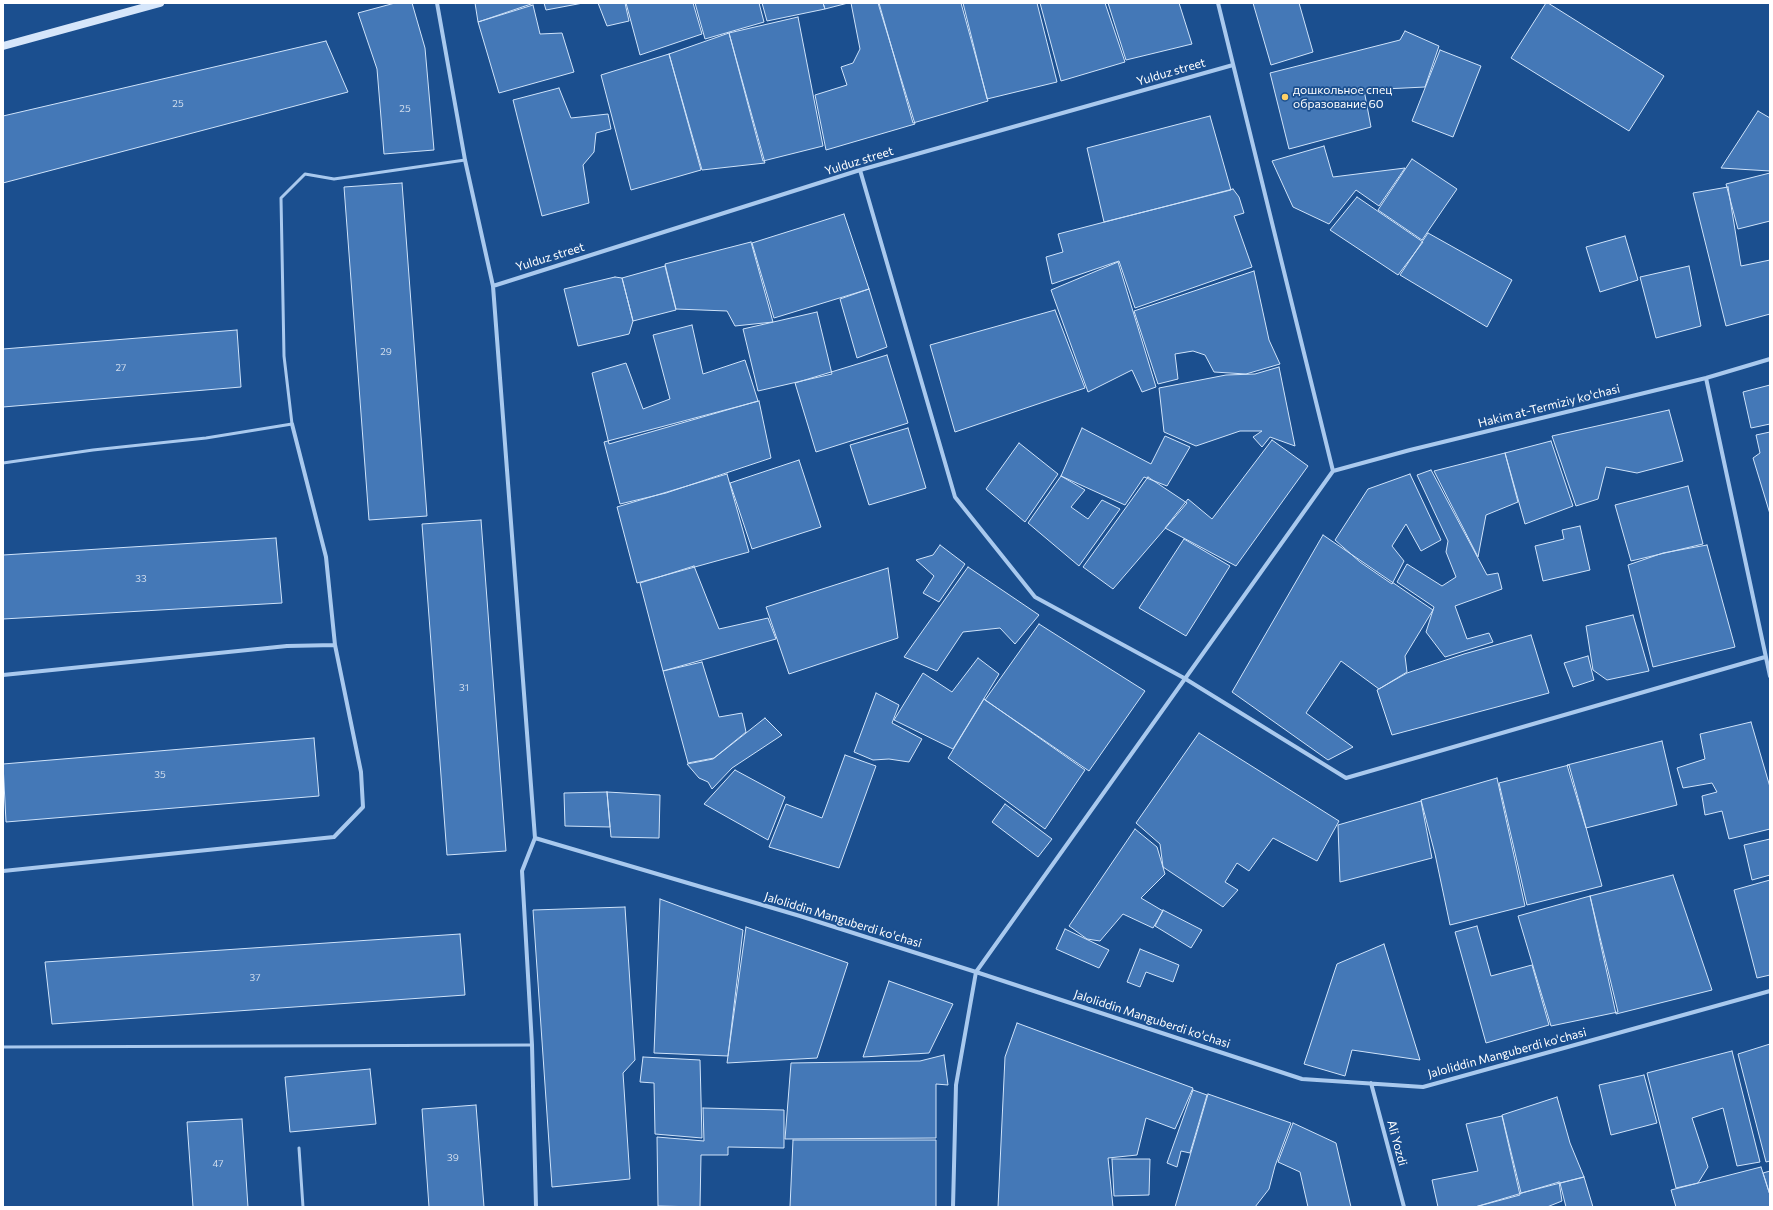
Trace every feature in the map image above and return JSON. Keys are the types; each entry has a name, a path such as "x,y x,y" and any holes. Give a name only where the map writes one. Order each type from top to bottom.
{"street":[{"path":"3,46 160,3"},
{"path":"436,3 465,160 493,286 535,838 522,871 532,1045 536,1207"},
{"path":"953,1207 956,1085 976,972 1184,678 1333,471 1218,3"},
{"name":"Yulduz street","path":"493,286 860,170 1233,65"},
{"path":"860,170 955,497 1035,597 1184,678 1346,778 1765,657"},
{"name":"Hakim at-Termiziy ko'chasi","path":"1333,471 1410,450 1706,378 1770,359"},
{"path":"1706,378 1770,676"},
{"path":"3,872 334,837 363,807 362,772 335,645 326,556 292,424"},
{"path":"3,675 287,646 335,645"},
{"name":"Jaloliddin Manguberdi ko'chasi","path":"535,838 800,916 1302,1079 1423,1087 1770,991"},
{"name":"Ali Yozdi","path":"1371,1084 1404,1207"}],"lane":[{"path":"3,463 93,450 206,438 292,424 284,356 281,198 305,174 334,179 465,160"},
{"path":"3,1047 532,1045"},
{"path":"299,1148 303,1207"}],"building":[{"path":"395,3 412,3 425,48 434,150 384,154 377,69 358,13"},
{"path":"475,3 534,3 478,22"},
{"path":"544,3 583,3 546,10"},
{"path":"598,3 625,3 629,21 607,26"},
{"path":"626,3 693,3 702,34 640,55"},
{"path":"695,3 759,3 764,22 705,39"},
{"path":"762,3 823,3 825,9 767,21"},
{"path":"823,3 848,3 825,9"},
{"path":"851,3 878,3 915,124 826,150 815,95 847,85 841,67 853,63 860,49"},
{"path":"879,3 961,3 988,101 913,123"},
{"path":"963,3 1037,3 1057,82 987,99"},
{"path":"1040,3 1105,3 1125,62 1061,81"},
{"path":"1108,3 1179,3 1192,44 1126,60"},
{"path":"1253,3 1299,3 1313,52 1271,65"},
{"path":"1546,3 1664,76 1629,131 1511,58"},
{"path":"533,5 540,34 562,33 574,72 499,93 478,22"},
{"path":"798,17 823,146 763,161 729,33"},
{"path":"1405,31 1439,46 1425,87 1364,90 1371,127 1289,149 1270,73 1400,40"},
{"path":"729,33 765,163 702,170 669,54"},
{"path":"326,41 348,92 3,183 3,116"},
{"path":"1440,50 1481,66 1453,137 1412,121"},
{"path":"669,54 701,170 631,190 601,75"},
{"path":"559,88 571,118 608,114 611,129 596,133 594,152 583,165 589,203 542,216 513,100"},
{"path":"1758,111 1770,118 1770,171 1721,168"},
{"path":"1210,116 1231,190 1104,222 1087,148"},
{"path":"1324,146 1333,177 1405,168 1379,206 1356,190 1329,224 1293,207 1272,161"},
{"path":"1412,159 1457,189 1422,240 1378,210"},
{"path":"1770,173 1770,221 1738,229 1726,184"},
{"path":"402,183 427,516 369,520 344,187"},
{"path":"1728,187 1741,266 1770,260 1770,314 1726,326 1693,193"},
{"path":"1233,189 1239,197 1244,213 1234,216 1252,267 1135,308 1119,261 1052,284 1046,257 1063,252 1058,234"},
{"path":"1357,197 1423,242 1398,275 1330,230"},
{"path":"844,214 869,289 774,318 752,243"},
{"path":"1428,233 1512,280 1487,327 1400,275"},
{"path":"1625,236 1638,280 1600,292 1586,247"},
{"path":"751,242 773,322 735,326 727,311 676,309 665,264"},
{"path":"1118,262 1156,387 1142,392 1132,370 1088,392 1051,290"},
{"path":"665,266 676,310 633,321 622,278"},
{"path":"1689,266 1701,326 1656,338 1640,277"},
{"path":"1254,271 1269,340 1280,364 1246,374 1214,372 1205,355 1193,351 1175,354 1178,379 1158,384 1134,311"},
{"path":"615,277 622,278 633,321 629,334 578,346 564,289"},
{"path":"869,289 887,347 857,358 840,299"},
{"path":"1055,310 1085,388 955,432 930,345"},
{"path":"817,312 832,374 758,391 743,329"},
{"path":"692,325 703,374 745,360 758,401 609,444 592,373 626,363 643,409 670,399 653,335"},
{"path":"237,330 241,387 3,407 3,349"},
{"path":"887,355 908,423 816,452 795,383"},
{"path":"1279,367 1295,446 1270,437 1262,447 1253,437 1262,431 1240,431 1196,446 1164,432 1159,388 1226,375 1255,374"},
{"path":"1770,385 1770,424 1751,428 1743,392"},
{"path":"759,401 771,458 666,493 620,504 604,442"},
{"path":"1669,410 1683,461 1637,473 1606,467 1598,499 1576,506 1552,436"},
{"path":"908,428 926,488 869,505 850,445"},
{"path":"1082,428 1151,464 1165,436 1190,447 1167,486 1144,477 1125,505 1061,476"},
{"path":"1770,432 1770,514 1753,458 1760,453 1756,435"},
{"path":"1272,440 1308,466 1236,566 1165,528 1188,499 1212,519"},
{"path":"1551,441 1573,506 1525,524 1505,453"},
{"path":"1019,443 1058,474 1025,522 986,489"},
{"path":"1505,453 1518,502 1486,515 1478,557 1434,471"},
{"path":"799,460 821,527 752,549 730,483"},
{"path":"1431,470 1487,575 1498,573 1502,589 1455,606 1467,639 1489,633 1493,642 1445,657 1426,632 1434,607 1397,582 1407,564 1442,586 1456,577 1446,552 1448,541 1417,475"},
{"path":"727,474 749,552 637,583 617,507"},
{"path":"1410,474 1441,540 1421,551 1406,524 1392,546 1404,561 1392,584 1360,562 1335,540 1368,489"},
{"path":"1061,476 1085,490 1071,507 1088,519 1102,500 1120,509 1079,566 1028,523"},
{"path":"1148,477 1187,503 1113,589 1083,567"},
{"path":"1688,486 1703,544 1631,561 1615,505"},
{"path":"481,520 506,851 447,855 422,524"},
{"path":"1580,526 1590,570 1543,581 1535,546 1564,539 1562,530"},
{"path":"1323,535 1433,610 1405,656 1407,672 1379,689 1341,661 1306,713 1353,747 1328,760 1232,692"},
{"path":"276,538 282,603 3,619 3,555"},
{"path":"1184,539 1230,566 1186,636 1139,608"},
{"path":"940,545 965,564 939,602 923,593 934,576 916,560 933,555"},
{"path":"1707,545 1735,647 1653,667 1628,565 1663,553"},
{"path":"694,566 719,629 768,618 776,639 663,671 640,583"},
{"path":"968,567 1039,615 1015,644 1000,628 963,632 937,671 904,657"},
{"path":"888,568 898,638 789,674 766,607"},
{"path":"1633,615 1649,671 1607,680 1593,670 1586,626"},
{"path":"1039,624 1145,691 1089,771 985,700"},
{"path":"1531,635 1549,693 1392,735 1377,690 1407,673 1464,654"},
{"path":"1588,656 1594,680 1573,687 1564,663"},
{"path":"978,658 999,674 953,749 894,720 923,673 952,692"},
{"path":"702,662 719,717 742,713 746,732 714,758 688,763 663,671"},
{"path":"876,693 899,705 892,723 922,739 909,762 889,759 873,760 854,752"},
{"path":"984,699 1085,770 1045,829 948,758"},
{"path":"765,718 782,735 732,768 712,789 708,782 699,778 687,764 713,759"},
{"path":"1751,722 1770,787 1770,829 1729,839 1722,811 1705,815 1702,796 1717,792 1712,783 1683,788 1677,768 1705,759 1700,734"},
{"path":"1199,733 1339,821 1317,861 1273,838 1249,871 1237,863 1225,882 1238,890 1223,907 1163,867 1160,844 1136,823"},
{"path":"314,738 319,796 6,822 3,764"},
{"path":"1662,741 1677,805 1586,828 1567,765"},
{"path":"845,755 876,766 839,868 769,847 786,804 822,818"},
{"path":"1569,765 1602,886 1527,905 1499,783"},
{"path":"735,770 785,797 768,840 704,804"},
{"path":"1497,778 1525,906 1450,925 1435,854 1421,800"},
{"path":"607,792 660,795 659,838 611,837"},
{"path":"607,792 610,827 565,826 564,793"},
{"path":"1421,801 1432,858 1340,882 1338,825"},
{"path":"1005,804 1052,839 1038,857 992,822"},
{"path":"1135,829 1157,847 1165,874 1141,898 1163,911 1153,928 1123,914 1100,941 1087,939 1069,926"},
{"path":"1770,839 1770,875 1752,880 1744,845"},
{"path":"1673,875 1712,990 1616,1014 1590,896"},
{"path":"1770,880 1770,975 1757,978 1734,890"},
{"path":"1590,896 1618,1012 1551,1026 1518,916"},
{"path":"660,899 743,930 728,1056 654,1053"},
{"path":"625,907 635,1060 623,1073 630,1179 552,1187 533,910"},
{"path":"1163,910 1202,930 1191,948 1155,926"},
{"path":"1477,926 1491,976 1532,965 1549,1025 1486,1043 1455,932"},
{"path":"746,927 848,963 817,1058 727,1063"},
{"path":"1065,929 1109,950 1099,968 1056,949"},
{"path":"460,934 465,995 52,1024 45,962"},
{"path":"1384,944 1420,1060 1352,1050 1345,1076 1304,1064 1337,964"},
{"path":"1140,949 1179,965 1173,982 1146,972 1140,987 1127,982"},
{"path":"889,981 953,1004 929,1053 863,1057"},
{"path":"1017,1023 1193,1088 1175,1129 1146,1118 1137,1155 1108,1158 1113,1207 998,1207 1005,1057"},
{"path":"1770,1044 1770,1161 1766,1162 1738,1054"},
{"path":"1732,1051 1760,1162 1737,1166 1723,1108 1692,1118 1708,1167 1698,1183 1676,1188 1647,1073"},
{"path":"944,1055 948,1085 936,1084 936,1138 785,1139 791,1063 920,1061"},
{"path":"643,1057 700,1060 702,1138 655,1134 654,1083 640,1082"},
{"path":"370,1069 376,1124 290,1132 285,1077"},
{"path":"1644,1075 1657,1123 1611,1135 1599,1085"},
{"path":"1193,1090 1207,1095 1190,1153 1181,1151 1177,1167 1167,1163"},
{"path":"1208,1094 1291,1123 1275,1166 1269,1189 1255,1207 1175,1207"},
{"path":"1557,1097 1570,1143 1584,1177 1521,1193 1502,1115"},
{"path":"476,1105 484,1207 429,1207 422,1109"},
{"path":"703,1108 784,1110 784,1148 728,1147 728,1155 701,1155 700,1207 658,1206 657,1137 704,1141"},
{"path":"1502,1116 1520,1195 1475,1207 1438,1207 1432,1180 1478,1171 1466,1124"},
{"path":"242,1119 248,1207 193,1207 187,1122"},
{"path":"1293,1123 1336,1143 1351,1207 1308,1207 1300,1172 1278,1162"},
{"path":"793,1140 936,1140 936,1207 790,1207"},
{"path":"1112,1159 1150,1159 1149,1195 1114,1196"},
{"path":"1761,1167 1770,1195 1770,1207 1676,1207 1671,1190"},
{"path":"1770,1171 1770,1195 1763,1173"},
{"path":"1584,1177 1593,1207 1566,1207 1560,1183"},
{"path":"1559,1182 1562,1201 1547,1207 1475,1207"}],"place":[{"name":"дошкольное спец образование 60","path":"1285,97"}]}
